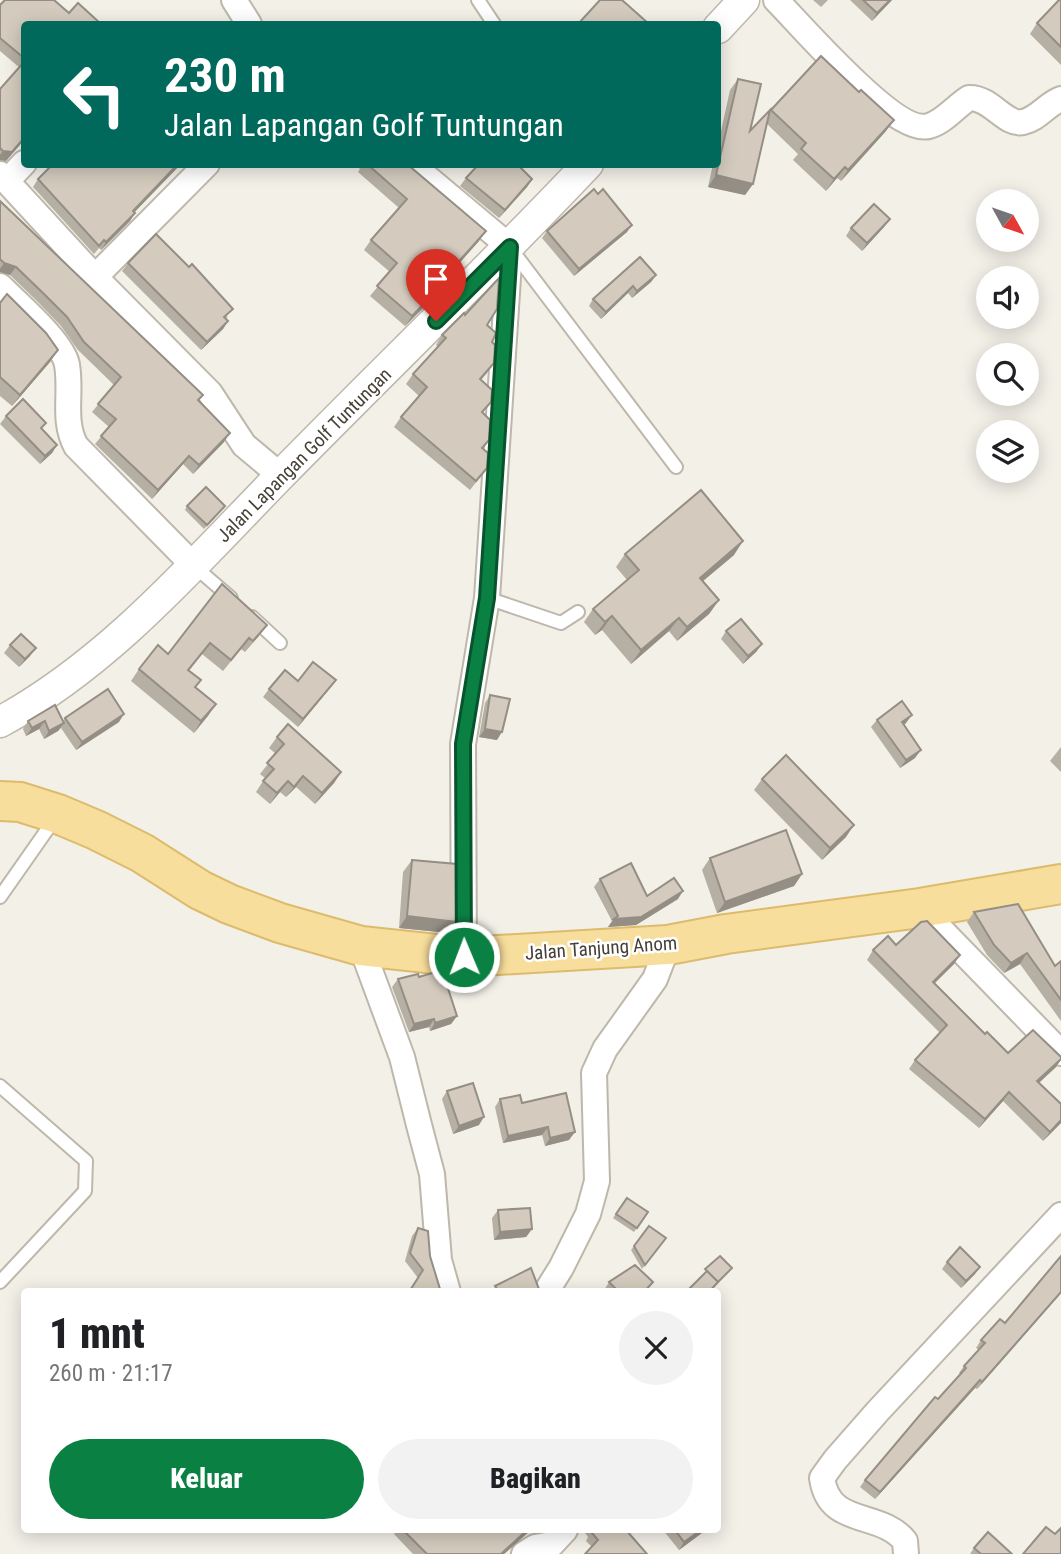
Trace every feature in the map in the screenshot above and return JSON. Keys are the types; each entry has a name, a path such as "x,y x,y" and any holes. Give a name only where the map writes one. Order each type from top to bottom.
{"main road":[{"name":"Jalan Tanjung Anom","path":"0,801 20,802 58,814 142,853 181,879 229,904 280,923 361,946 464,957 667,945 726,934 920,908 1061,884"}],"street":[{"path":"234,0 247,21"},
{"path":"721,25 744,0"},
{"path":"776,0 878,104 915,125 923,127 933,124 969,98 978,98 1009,120 1020,123 1031,119 1061,99"},
{"path":"21,165 4,178 95,277 210,393 244,445 281,476"},
{"path":"95,277 203,168"},
{"path":"416,168 510,247 487,598 463,744 464,957"},
{"name":"Jalan Lapangan Golf Tuntungan","path":"0,722 37,702 89,663 145,612 510,247 584,168"},
{"path":"0,286 44,330 64,355 67,365 67,421 69,434 76,446 193,565"},
{"path":"920,908 1061,1053"},
{"path":"548,1288 588,1214 597,1181 594,1073 605,1049 655,979 667,945"},
{"path":"361,946 402,1057 432,1174 439,1260 447,1288"},
{"path":"906,1554 905,1541 891,1528 838,1510 824,1489 822,1478 878,1411 1061,1215"},
{"path":"524,1554 535,1546 558,1543"}],"lane":[{"path":"478,0 492,21"},
{"path":"510,247 676,467"},
{"path":"193,565 280,643"},
{"path":"487,598 561,623 578,612"},
{"path":"0,897 58,814"},
{"path":"0,1086 86,1161 85,1191 0,1282"}],"building":[{"path":"5,0 54,0 69,13 78,3 98,21 21,21 21,56 0,38 0,5"},
{"path":"600,0 622,0 646,21 581,21"},
{"path":"863,0 890,0 877,13"},
{"path":"1061,0 1061,47 1037,23"},
{"path":"821,56 894,120 848,170 845,167 834,179 801,149 806,143 771,110"},
{"path":"21,65 21,142 12,152 0,148 0,89"},
{"path":"738,79 761,84 750,131 770,110 753,184 716,175 718,168 721,168 721,153"},
{"path":"49,168 174,168 133,211 135,213 99,246 38,179"},
{"path":"372,168 412,168 486,231 412,316 377,286 397,263 371,240 407,199"},
{"path":"475,168 521,168 532,179 505,210 466,178"},
{"path":"594,189 598,194 603,189 632,225 579,269 547,231"},
{"path":"0,201 203,395 198,400 230,433 199,465 189,456 158,490 101,436 116,419 98,404 121,377 84,342 67,317 44,294 16,267 0,259"},
{"path":"874,204 890,219 867,243 851,228"},
{"path":"156,234 189,267 192,264 233,309 224,317 228,321 207,342 128,263"},
{"path":"640,257 656,275 637,291 633,286 606,312 593,299"},
{"path":"499,278 497,309 487,325 496,333 492,342 495,345 494,363 480,379 492,390 491,402 482,412 490,420 489,440 482,448 488,453 487,468 476,481 401,417 427,387 413,374 446,338 442,335 464,313 465,315"},
{"path":"7,294 46,333 58,350 20,395 0,377 0,303"},
{"path":"23,399 46,423 41,428 57,445 45,456 6,416"},
{"path":"206,487 225,506 207,525 187,506"},
{"path":"701,490 743,541 700,578 719,600 687,627 679,618 641,650 612,616 605,622 593,609 639,570 625,554"},
{"path":"222,584 267,625 253,641 249,638 231,660 210,643 188,670 201,680 195,687 216,704 201,721 139,669 158,645 168,654"},
{"path":"741,619 762,644 748,656 726,631"},
{"path":"21,634 36,648 25,659 10,645"},
{"path":"313,662 336,680 303,719 269,689 285,670 298,681"},
{"path":"108,689 124,714 82,742 65,718"},
{"path":"490,695 510,699 502,732 485,729"},
{"path":"902,701 912,715 902,722 921,750 906,760 877,720"},
{"path":"55,705 64,723 49,731 45,721 32,728 28,721"},
{"path":"288,724 341,772 322,793 303,776 294,787 288,781 277,793 263,781 274,769 267,763 284,744 277,737"},
{"path":"786,755 854,825 830,848 762,779"},
{"path":"786,830 802,874 725,902 710,858"},
{"path":"412,860 457,864 457,922 407,916"},
{"path":"631,863 647,896 674,878 683,891 641,917 614,919 618,916 600,879"},
{"path":"1018,904 1055,966 1061,961 1061,1000 1027,953 1011,963 994,945 974,912"},
{"path":"927,921 960,955 933,982 1008,1053 1033,1030 1061,1057 1037,1081 1061,1104 1061,1120 1050,1132 1009,1092 985,1119 915,1060 947,1025 873,950 888,936 896,945 921,922"},
{"path":"442,970 457,1016 435,1023 434,1019 414,1024 398,979 418,974 419,977"},
{"path":"473,1083 484,1117 459,1126 447,1091"},
{"path":"566,1093 575,1132 550,1138 548,1127 508,1136 500,1099 520,1095 522,1103"},
{"path":"627,1198 648,1212 637,1228 616,1214"},
{"path":"530,1208 532,1229 500,1232 498,1210"},
{"path":"649,1226 666,1238 645,1265 634,1246"},
{"path":"418,1228 428,1231 430,1256 440,1288 412,1288 423,1270 410,1253"},
{"path":"960,1247 980,1267 966,1281 947,1262"},
{"path":"720,1256 732,1268 718,1282 705,1269"},
{"path":"1061,1256 1061,1292 880,1492 865,1480 935,1397 938,1399 966,1368 964,1366 985,1343 981,1340 1000,1319 1005,1323"},
{"path":"635,1265 653,1282 648,1288 615,1288 609,1282"},
{"path":"531,1268 538,1288 496,1288 495,1286"},
{"path":"707,1271 718,1282 713,1288 690,1288"},
{"path":"1046,1527 1055,1534 1061,1528 1061,1554 1023,1554"},
{"path":"988,1532 1012,1554 981,1554 974,1548"},
{"path":"406,1533 524,1533 501,1554 427,1554"},
{"path":"592,1533 629,1533 647,1554 585,1554 598,1540"},
{"path":"677,1533 697,1533 684,1542"}],"route":[{"path":"436,321 510,247 487,598 463,744 464,957"}]}
